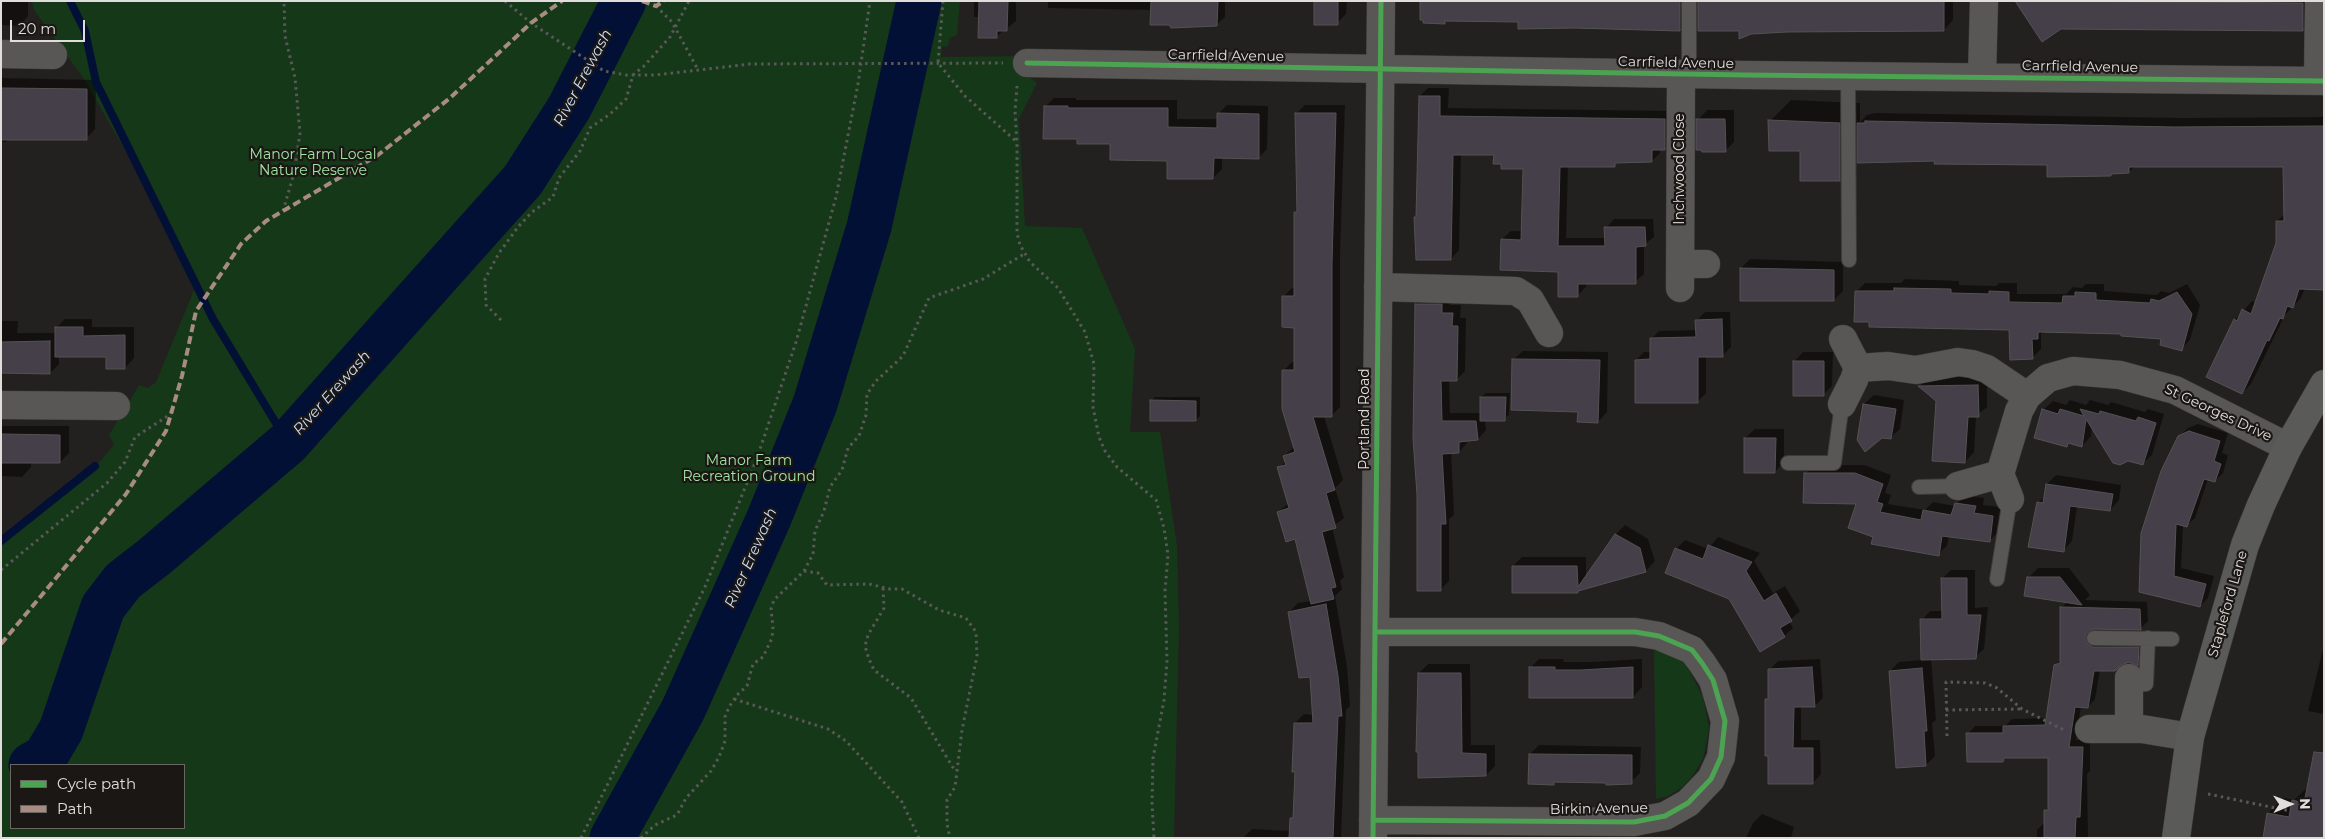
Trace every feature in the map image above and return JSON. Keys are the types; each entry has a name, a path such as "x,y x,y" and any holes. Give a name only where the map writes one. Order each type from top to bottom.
{"main road":[{"name":"Stapleford Lane","path":"2176,838 2190,738 2245,545 2260,505 2288,447 2324,384"}],"street":[{"name":"Portland Road","path":"1373,829 1381,1"},
{"path":"1982,77 1984,1"},
{"path":"2319,1 2321,81"},
{"path":"1,54 53,55"},
{"name":"Carrfield Avenue","path":"1027,64 2321,81"},
{"name":"Inchwood Close","path":"1685,74 1689,272"},
{"path":"1378,288 1516,290 1530,300 1549,333"},
{"path":"1842,404 1858,368 1843,339"},
{"path":"1858,368 1888,366 1916,370 1958,362 1972,364 1987,369 2027,396"},
{"name":"St Georges Drive","path":"2000,474 2019,411 2027,396 2048,378 2073,371 2120,375 2156,384 2184,394 2288,447"},
{"path":"1,405 116,406"},
{"path":"1958,486 2000,474 2010,499"},
{"name":"Birkin Avenue","path":"1373,829 1634,822 1668,827 1711,779 1721,757 1725,721 1720,698 1713,680 1692,650 1659,636 1635,632 1375,632"},
{"path":"2129,681 2129,728"},
{"path":"2089,729 2129,728 2190,738"}],"lane":[{"path":"1685,74 1689,1"},
{"path":"1848,75 1849,260"},
{"path":"1788,463 1834,463 1842,404"},
{"path":"1919,487 1958,486"},
{"path":"1997,579 2010,499"},
{"path":"2094,638 2172,639"},
{"path":"2129,681 2146,684 2148,638"}],"path":[{"path":"283,211 294,173 300,133 295,78 285,36 284,1"},
{"path":"505,1 531,23 604,71 633,75 654,75 698,68 750,64 1027,64 1019,80 1016,93 1017,233 1024,254 1058,288 1085,332 1094,364 1094,407 1099,437 1105,451 1117,467 1156,500 1164,528 1168,555 1165,591 1167,661 1164,700 1154,758 1152,804 1154,838"},
{"path":"501,320 486,305 485,280 518,227 532,212 553,197 559,178 580,151 590,128 610,114 626,98 633,75 660,50 690,1"},
{"path":"581,838 705,587 757,458 796,342 836,198 855,104 870,1"},
{"path":"943,1 938,63 966,96 1017,142"},
{"path":"656,6 675,28 698,68"},
{"path":"641,838 655,825 677,816 686,798 711,771 725,741 724,717 734,699 747,686 754,664 763,657 772,638 774,627 771,608 774,600 804,571 813,554 815,531 824,511 830,487 842,470 848,448 859,436 866,415 867,394 876,381 903,356 929,298 983,279 1024,254"},
{"path":"1,570 107,483 125,462 135,437 171,414"},
{"path":"804,571 818,573 827,585 869,584 882,588 902,590 939,610 966,618 976,632 976,656 956,771 955,787 947,800 947,824 950,838"},
{"path":"882,588 884,608 868,635 864,646 869,659 874,670 911,698 956,771"},
{"path":"1947,736 1946,682 1985,683 1997,688 2022,709 2065,730 2080,732 2089,729"},
{"path":"734,699 828,729 846,741 902,802 919,838"},
{"path":"1946,710 2022,709"},
{"path":"2182,789 2290,811"}],"green space":[{"name":"Manor Farm Recreation Ground","path":"32,1 614,1 568,74 571,77 616,1 960,1 957,35 950,38 948,46 942,47 941,57 1028,56 1028,76 1037,83 1019,119 1025,226 1082,228 1135,349 1130,432 1160,432 1177,546 1179,628 1174,838 1,838 1,538 96,466 114,445 109,435 139,385 148,388 156,382 194,290 141,178 84,79 34,10","holes":["561,93 536,138 460,242 520,148"]},
{"path":"1654,650 1673,654 1686,665 1703,697 1709,728 1703,759 1691,778 1681,788 1668,796 1656,799"}],"building":[{"path":"979,1 1008,1 1007,31 997,31 997,38 978,38"},
{"path":"1151,1 1218,1 1217,26 1171,28 1169,25 1150,25"},
{"path":"1314,1 1338,1 1338,25 1314,25"},
{"path":"1420,1 1680,1 1680,31 1574,28 1518,29 1518,22 1445,21 1445,24 1423,23 1423,20 1420,20"},
{"path":"1698,1 1944,1 1944,31 1787,32 1751,34 1739,39 1739,31 1698,31"},
{"path":"2015,1 2303,3 2303,31 2061,29 2042,42"},
{"path":"1,88 87,89 87,140 1,140"},
{"path":"1419,96 1440,96 1440,116 1665,119 1665,150 1652,150 1652,162 1615,163 1615,167 1560,167 1558,246 1605,246 1604,227 1645,227 1646,246 1636,247 1636,284 1578,284 1578,297 1558,297 1558,272 1500,270 1501,239 1521,240 1523,169 1501,169 1501,164 1493,164 1494,155 1453,155 1451,260 1416,260 1414,217 1416,217"},
{"path":"1044,106 1068,106 1068,108 1168,108 1168,127 1217,128 1217,113 1259,114 1259,159 1214,158 1213,179 1167,179 1167,161 1110,160 1110,144 1077,144 1077,139 1043,139"},
{"path":"1295,113 1336,113 1332,264 1332,417 1313,417 1335,490 1326,493 1336,528 1322,532 1336,587 1331,588 1334,599 1311,604 1295,539 1286,542 1277,512 1289,508 1277,467 1286,465 1283,456 1295,452 1282,409 1282,370 1294,370 1294,328 1282,327 1282,296 1294,296 1294,212 1297,212"},
{"path":"1696,119 1725,119 1726,152 1702,152 1701,150 1696,150"},
{"path":"1768,120 1840,123 1840,181 1800,181 1800,151 1769,151"},
{"path":"1865,121 2174,127 2324,126 2324,290 2299,289 2293,308 2287,306 2283,319 2280,318 2269,341 2267,340 2242,394 2206,377 2234,319 2237,321 2242,309 2251,314 2276,243 2276,221 2284,221 2283,167 2129,167 2129,173 2111,174 2111,176 2047,177 2047,165 1934,164 1935,161 1857,163 1857,123 1865,123"},
{"path":"1740,268 1834,270 1834,301 1740,301"},
{"path":"1894,288 1951,289 1951,293 1989,294 1989,291 2009,292 2009,302 2062,303 2063,296 2075,296 2075,292 2096,293 2096,300 2150,303 2151,299 2159,301 2177,292 2192,314 2182,351 2160,345 2161,339 2121,336 2121,334 2038,332 2038,339 2032,339 2033,359 2010,360 2009,330 1869,327 1869,322 1854,322 1855,291 1894,291"},
{"path":"1415,304 1442,304 1442,313 1453,313 1452,326 1458,326 1457,381 1441,381 1442,421 1476,421 1478,440 1459,442 1459,453 1442,454 1446,524 1441,524 1441,591 1417,591 1417,495 1413,438"},
{"path":"1722,319 1723,357 1698,357 1698,403 1635,403 1635,360 1650,359 1650,338 1696,337 1695,320"},
{"path":"55,327 83,327 83,336 125,335 125,369 106,369 106,357 55,357"},
{"path":"50,341 50,374 1,373 1,342"},
{"path":"1512,359 1600,360 1598,423 1577,422 1578,412 1511,410"},
{"path":"1793,361 1824,361 1824,396 1793,396"},
{"path":"1978,385 1979,417 1968,417 1965,463 1932,461 1936,401 1918,386"},
{"path":"1480,397 1506,397 1505,421 1480,421"},
{"path":"1150,400 1196,401 1196,421 1150,421"},
{"path":"1863,404 1896,409 1891,439 1882,438 1865,452 1857,440"},
{"path":"2042,409 2058,414 2060,409 2084,416 2080,409 2099,414 2100,411 2136,421 2138,417 2156,423 2143,465 2128,461 2120,465 2113,463 2086,419 2082,447 2068,443 2067,447 2034,438"},
{"path":"2189,431 2220,441 2214,461 2221,464 2215,482 2204,479 2187,527 2176,524 2174,576 2206,584 2200,607 2139,592 2141,533 2161,471 2178,436"},
{"path":"1,434 60,435 60,463 1,463"},
{"path":"1744,438 1776,438 1775,473 1744,473"},
{"path":"1804,473 1855,473 1883,484 1877,502 1883,504 1880,512 1921,520 1923,510 1951,515 1955,503 1976,506 1974,513 1993,516 1990,542 1942,536 1939,556 1871,544 1873,537 1848,528 1856,504 1803,503"},
{"path":"2046,484 2113,494 2110,511 2070,506 2064,552 2028,547 2037,502 2043,503"},
{"path":"1615,534 1640,548 1646,572 1578,591 1578,593 1512,593 1512,566 1577,566 1578,587"},
{"path":"1708,545 1752,562 1746,571 1764,601 1776,593 1792,621 1780,628 1785,637 1760,652 1729,599 1665,573 1675,548 1703,559"},
{"path":"2027,577 2060,577 2082,605 2024,596"},
{"path":"1941,578 1967,578 1967,615 1981,615 1976,659 1921,660 1920,619 1942,619"},
{"path":"1326,604 1338,676 1342,716 1338,716 1333,838 1289,838 1290,818 1293,818 1295,772 1292,772 1294,723 1313,723 1310,677 1299,678 1288,612"},
{"path":"2060,607 2140,609 2141,630 2094,629 2086,634 2087,643 2093,647 2139,647 2138,666 2129,662 2121,665 2115,671 2094,671 2088,708 2075,707 2069,747 2083,747 2080,817 2076,817 2075,838 2044,838 2044,810 2048,810 2048,758 2004,758 2003,762 1967,762 1966,733 2003,733 2003,726 2045,725 2054,665 2060,663"},
{"path":"1529,667 1581,670 1633,667 1633,698 1529,698"},
{"path":"1812,667 1815,707 1794,707 1793,748 1813,748 1813,784 1768,784 1768,756 1765,756 1765,699 1768,699 1768,669"},
{"path":"1922,668 1927,731 1924,731 1926,766 1896,768 1889,671"},
{"path":"1418,673 1461,673 1462,753 1486,754 1486,776 1418,778 1418,752 1416,752"},
{"path":"2314,752 2324,753 2324,838 2263,838 2267,813 2289,817 2292,800 2304,803"},
{"path":"1529,754 1632,755 1632,784 1606,785 1606,783 1554,782 1554,785 1528,784"}],"waterway":[{"path":"70,1 85,31 96,82 213,319 288,443"},
{"name":"River Erewash","path":"33,764 45,757 61,730 103,607 123,581 288,443 523,180 569,108 624,1"},
{"name":"River Erewash","path":"612,838 683,710 769,518 815,404 869,227 919,1"},
{"path":"1,541 95,466"}],"marked path":[{"path":"1,644 126,494 166,431 182,376 196,311 241,244 266,221 378,155 450,98 531,23 562,1"},
{"path":"642,1 656,6 664,1"}],"cycle path":[{"path":"1373,838 1381,1"},
{"path":"1027,63 1745,75 2324,81"},
{"path":"1373,820 1634,822 1665,816 1688,803 1711,779 1721,757 1725,721 1713,680 1692,650 1659,636 1635,632 1375,632"}],"park label":[{"name":"Manor Farm Local Nature Reserve","path":"313,164"}]}
